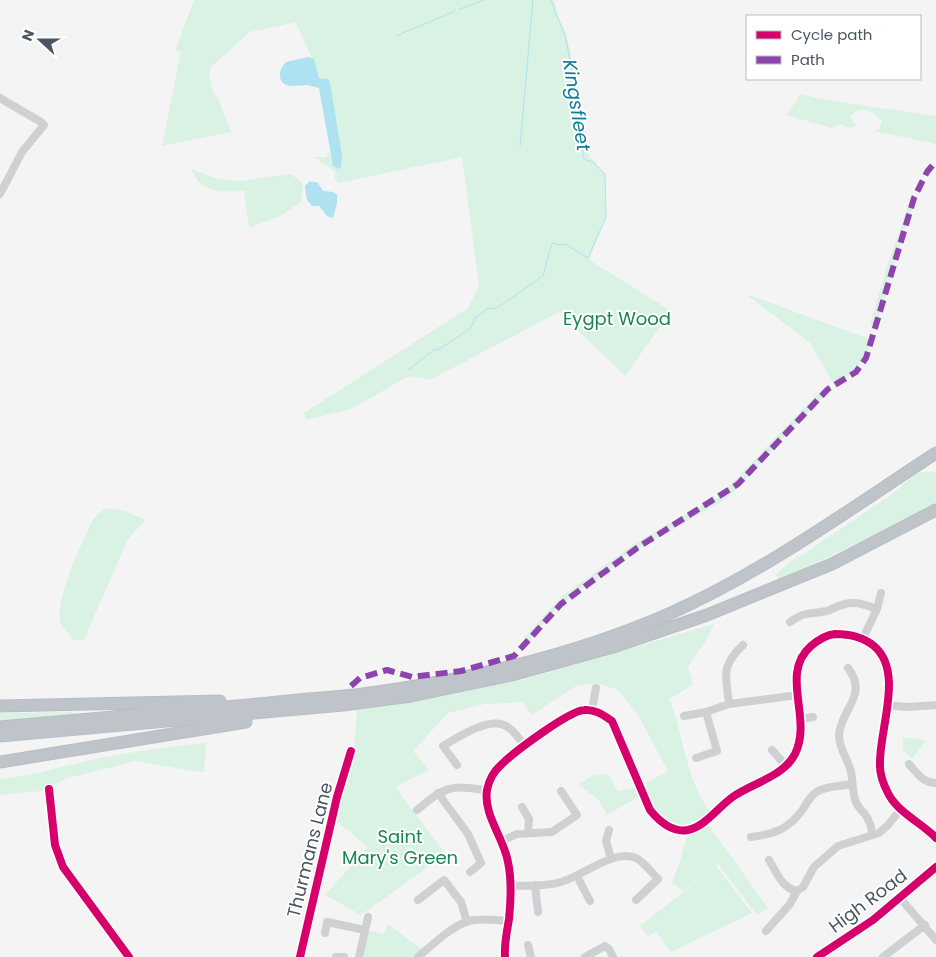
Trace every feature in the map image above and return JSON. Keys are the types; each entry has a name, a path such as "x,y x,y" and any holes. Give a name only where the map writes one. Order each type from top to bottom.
{"highway":[{"path":"0,736 294,711 364,698 509,666 609,637 700,599 747,574 936,453"},
{"path":"364,698 410,696 512,675 669,628 747,600 832,564 936,510"},
{"path":"0,706 246,700 267,703"},
{"path":"0,727 267,703 344,701"},
{"path":"0,762 276,717 294,711"}],"street":[{"path":"0,98 44,125 22,152 0,194"},
{"path":"863,638 877,610 881,593"},
{"path":"790,622 810,612 829,610 849,603 859,603 877,610"},
{"path":"505,957 511,886 508,859 488,809 487,790 496,770 502,763 567,716 583,710 592,710 603,714 612,721 650,810 664,824 677,830 687,830 694,827 732,796 786,766 798,747 802,733 796,675 800,662 806,651 817,641 830,635 852,635 863,638 882,655 887,667 888,687 880,753 882,779 891,800 927,828 936,838"},
{"path":"730,704 725,672 728,662 743,645"},
{"path":"848,668 856,680 856,692 841,724 839,738 851,772 856,802 867,817 873,836"},
{"path":"592,710 596,688"},
{"path":"684,716 706,712 730,704 798,695"},
{"path":"887,705 907,707 936,705"},
{"path":"696,758 717,751 706,712"},
{"path":"801,719 812,717"},
{"path":"457,765 443,746 464,733 487,724 503,724 509,727 525,746"},
{"path":"772,750 786,766"},
{"name":"Thurmans Lane","path":"300,957 337,798 351,751"},
{"path":"909,764 923,779 936,783"},
{"path":"751,837 770,835 784,828 797,818 812,796 819,790 852,784"},
{"path":"417,810 438,793 453,787 487,790"},
{"path":"49,789 55,845 62,867 129,957"},
{"path":"502,840 528,832 552,832 577,815 561,791"},
{"path":"438,793 468,834 481,863 470,872"},
{"path":"522,807 529,819 528,832"},
{"path":"766,931 790,904 797,891 803,887 814,867 838,846 873,836 884,830 901,809"},
{"path":"609,830 606,841 611,858"},
{"path":"511,886 560,883 611,858 620,856 633,857 645,865 658,880 636,900"},
{"path":"769,860 782,883 790,890 797,891"},
{"name":"High Road","path":"817,957 873,920 936,867"},
{"path":"577,876 590,901"},
{"path":"418,900 444,880 461,902 467,922"},
{"path":"535,885 538,912"},
{"path":"900,898 936,940"},
{"path":"359,957 368,917"},
{"path":"418,957 446,935 467,922 479,920 508,921"},
{"path":"325,933 327,922 365,930"},
{"path":"883,957 925,926"},
{"path":"528,945 532,957"},
{"path":"585,957 605,946 609,948 613,957"},
{"path":"336,957 344,957"}],"green space":[{"name":"Eygpt Wood","path":"194,0 554,0 558,17 566,32 583,112 589,155 605,174 606,217 589,260 671,311 625,376 559,312 430,380 409,376 351,409 306,420 304,413 468,308 479,285 462,157 339,183 335,179 335,172 314,157 327,157 327,153 332,153 333,166 328,79 319,78 296,22 250,32 212,66 209,75 213,93 218,98 231,132 162,146 181,51 175,51"},
{"path":"800,94 826,100 936,116 936,145 874,131 879,129 882,121 866,110 858,111 850,117 857,126 850,128 840,124 832,128 786,115"},
{"path":"189,168 218,179 240,181 291,174 303,184 301,202 280,216 249,228 244,191 220,191 208,188 198,181"},
{"path":"923,181 906,226 876,329 870,324 886,269 911,198 913,195 916,197"},
{"path":"746,294 872,340 866,358 836,388 810,343"},
{"path":"817,394 825,396 733,493 721,502 624,557 598,579 578,591 555,610 521,650 525,637 562,596 633,545 678,518 719,497"},
{"path":"936,472 936,504 779,581 776,574 798,556 888,497 916,474"},
{"path":"108,508 127,512 146,520 128,539 85,640 72,640 60,621 62,598 71,570 93,519"},
{"name":"Saint Mary's Green","path":"714,624 707,639 688,667 693,685 669,699 696,787 712,814 687,830 664,824 642,795 607,815 598,799 579,785 593,775 608,774 618,791 639,787 668,771 637,713 618,690 597,683 576,686 532,715 522,702 485,704 448,713 413,751 429,770 395,787 446,854 361,915 325,895 368,847 334,819 354,749 357,710 418,701 525,679"},
{"path":"73,712 74,719 0,725 0,713"},
{"path":"903,738 916,738 926,741 912,759 903,750"},
{"path":"206,743 204,772 136,761 65,779 42,791 0,795 0,779 33,774 117,755"},
{"path":"708,824 768,908 757,915 718,864 683,891 672,883 688,834"},
{"path":"716,866 752,913 671,952 656,931 648,937 640,926"},
{"path":"388,924 423,950 415,957 361,957 367,930 384,934"}],"water":[{"path":"308,57 314,59 319,78 328,79 330,82 342,156 341,167 338,169 333,166 319,88 307,85 287,85 281,81 281,69 286,62"},
{"path":"310,181 318,183 323,191 333,192 337,195 333,218 327,216 319,206 312,206 307,200 305,186"}],"waterway":[{"path":"460,9 484,0"},
{"path":"520,146 533,0"},
{"name":"Kingsfleet","path":"408,370 435,349 438,350 471,328 475,318 487,309 497,308 543,276 552,243 565,244 588,258 606,217 605,174 593,162 583,157 583,131 566,39 551,0"},
{"path":"396,36 455,11"}],"marked path":[{"path":"351,686 360,678 387,670 412,677 461,671 514,656 561,604 637,548 738,484 828,389 856,372 866,358 914,198 927,172 936,161"}],"cycle path":[{"path":"505,957 511,890 510,876 506,853 491,817 487,799 489,783 499,766 529,742 567,717 584,710 595,711 612,721 650,810 657,818 671,828 677,830 695,828 707,820 728,800 776,774 790,762 800,740 801,726 797,683 802,657 816,642 835,634 845,634 860,638 874,646 883,657 888,671 889,686 880,752 882,779 896,805 936,838"},
{"path":"300,957 337,797 351,751"},
{"path":"49,789 55,845 63,867 129,957"},
{"path":"817,957 873,920 936,867"}]}
